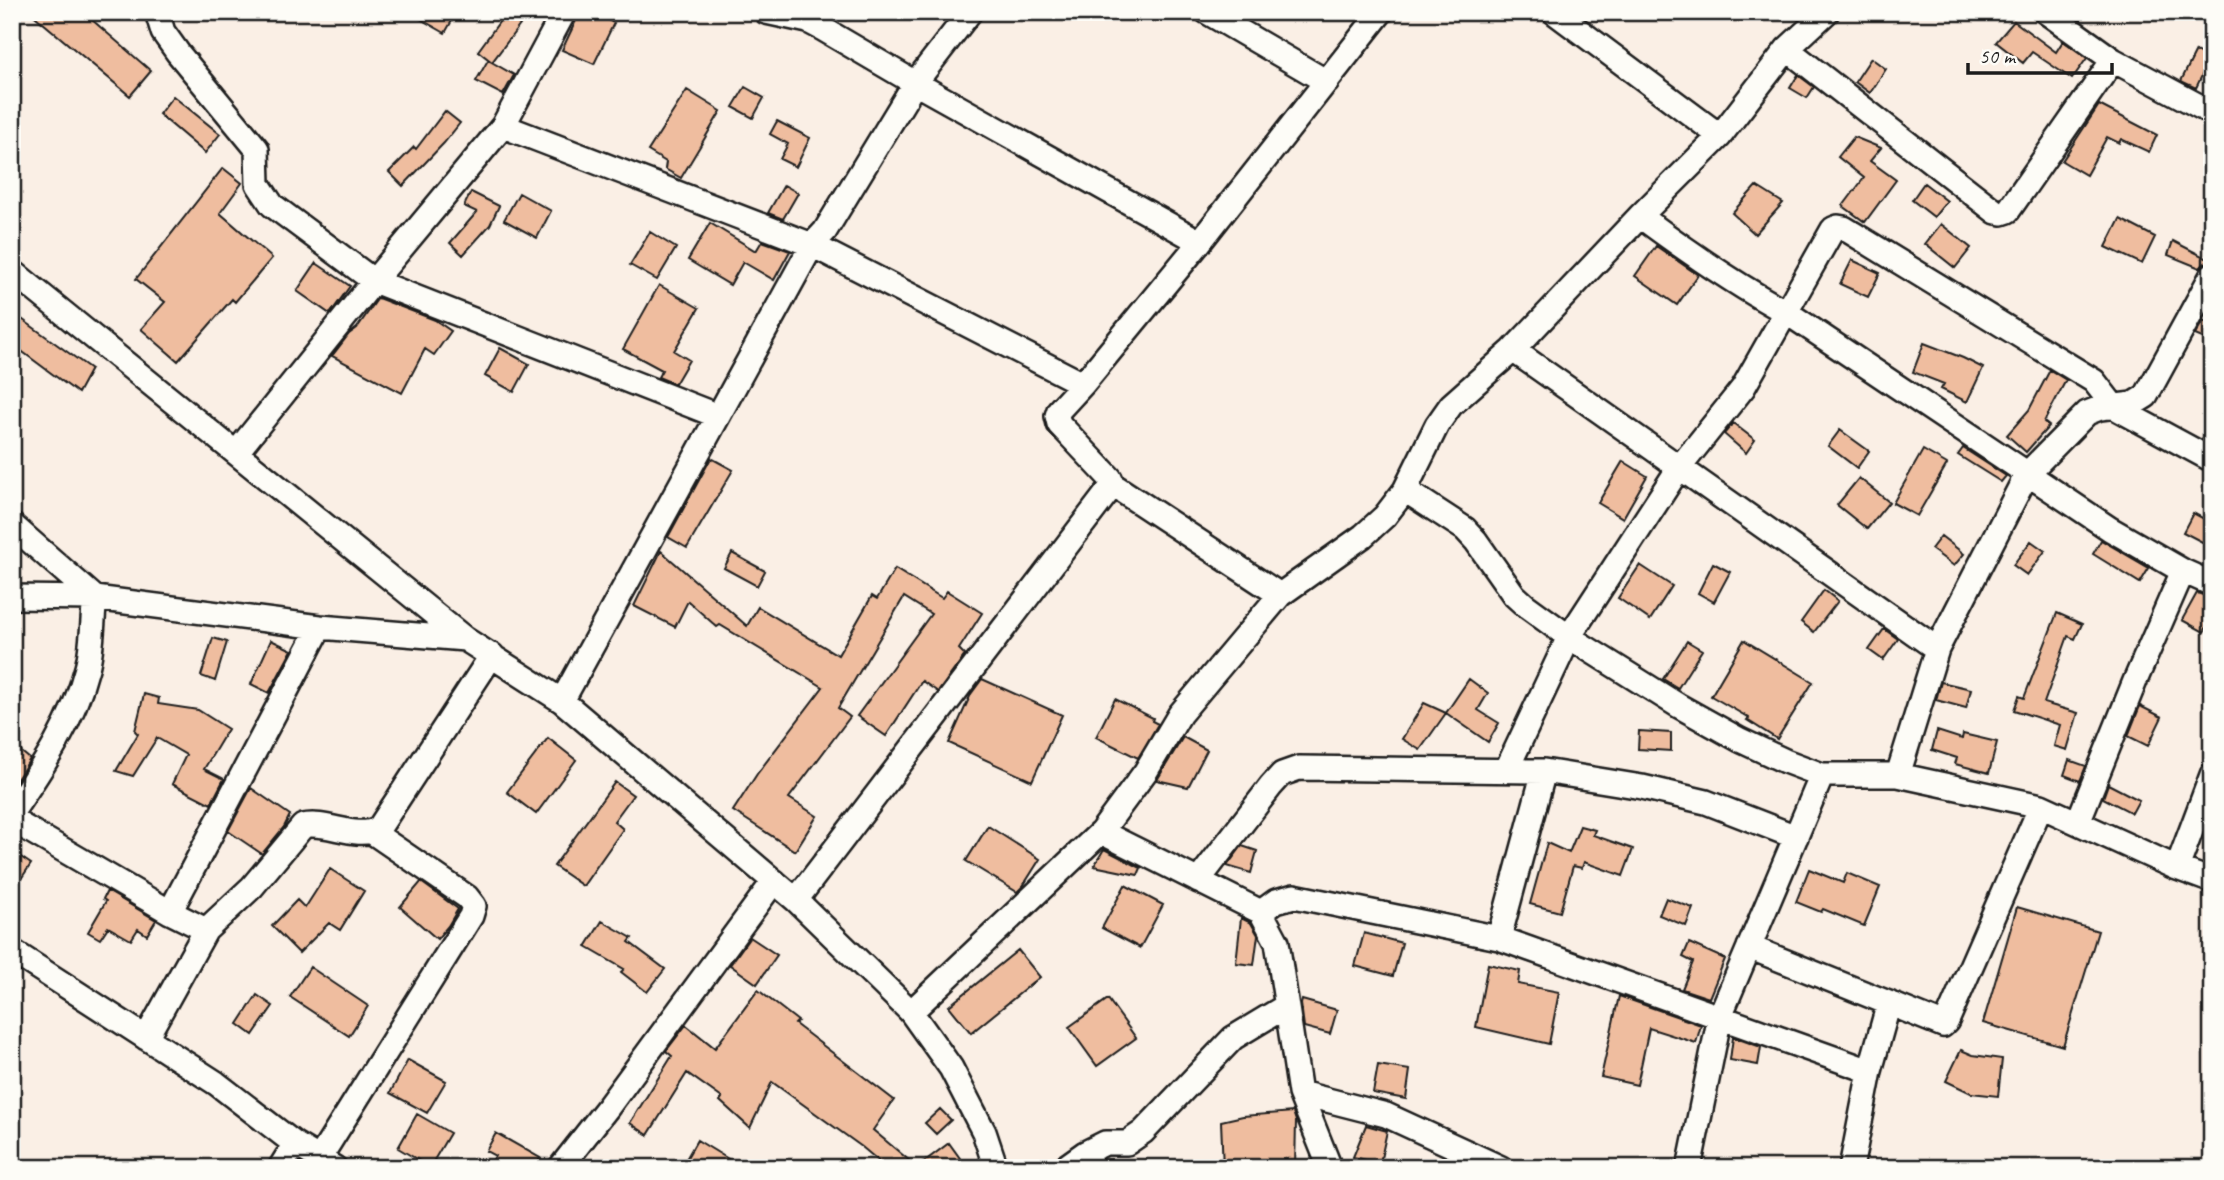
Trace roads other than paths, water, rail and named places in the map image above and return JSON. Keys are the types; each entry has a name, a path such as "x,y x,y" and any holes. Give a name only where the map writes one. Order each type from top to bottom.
{"street":[{"path":"157,12 163,32 178,54 257,149 258,184 272,205 374,281 718,416"},
{"path":"236,453 503,126 564,12"},
{"path":"766,12 808,21 1200,242"},
{"path":"562,701 812,245 825,231 915,83 970,12"},
{"path":"1207,12 1327,82"},
{"path":"1280,595 1113,485 1110,478 1059,424 1057,416 1059,410 1200,242 1381,12"},
{"path":"1554,12 1720,136"},
{"path":"911,1012 1101,832 1146,771 1180,714 1280,595 1363,536 1385,516 1405,490 1437,425 1451,405 1513,350 1720,136 1787,49 1826,12"},
{"path":"2046,12 2113,60 2212,113"},
{"path":"1787,49 1996,212 2002,213 2008,211 2113,60"},
{"path":"503,126 812,245 1083,384"},
{"path":"1640,216 1714,270 1786,312 2110,529 2212,584"},
{"path":"1507,769 1569,637 1679,468 1743,388 1833,229 1844,228 2094,381 2114,407 2212,460"},
{"path":"12,271 465,639 562,701 796,900 911,1012 951,1068 984,1132 996,1168"},
{"path":"1898,775 1937,649 2027,474 2087,413 2100,408 2133,404 2146,396 2212,275"},
{"path":"1513,350 1937,649"},
{"path":"2087,413 2094,381"},
{"path":"796,900 1113,485"},
{"path":"1405,490 1465,529 1514,595 1525,605 1569,637 1679,706 1740,740 1822,775 1898,775 2040,806 2212,881"},
{"path":"12,525 95,598"},
{"path":"2078,822 2183,570"},
{"path":"12,597 95,598 320,627 465,639"},
{"path":"12,812 52,753 73,711 88,666 95,598"},
{"path":"170,912 320,627"},
{"path":"146,1038 206,929 252,887 303,826 313,824 365,832 379,828 492,655"},
{"path":"1198,881 1282,774 1299,768 1544,771 1642,787 1706,802 1796,836"},
{"path":"1499,938 1544,771"},
{"path":"1689,1168 1720,1016 1822,775"},
{"path":"2177,868 2212,775"},
{"path":"1749,947 1943,1025 2040,806"},
{"path":"12,820 170,912 206,929"},
{"path":"12,951 216,1083 295,1144 327,1163 471,916 474,906 467,897 372,832"},
{"path":"1101,832 1261,912 1277,942 1300,1093 1330,1168"},
{"path":"560,1168 774,881"},
{"path":"1261,912 1276,901 1294,896 1499,938 1870,1071"},
{"path":"1851,1168 1870,1071 1889,1003"},
{"path":"1064,1168 1105,1143 1127,1143 1143,1132 1233,1038 1286,1006"},
{"path":"1300,1093 1386,1115 1502,1168"},
{"path":"280,1168 295,1144"}]}
